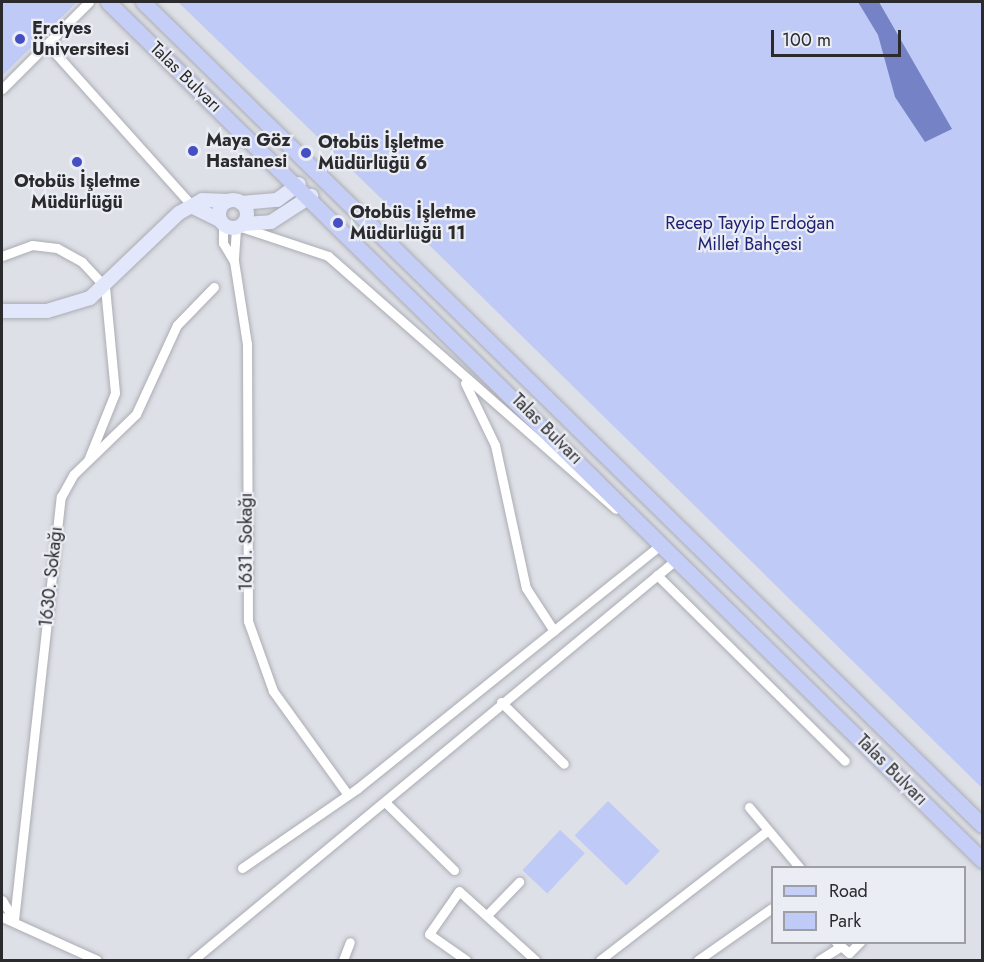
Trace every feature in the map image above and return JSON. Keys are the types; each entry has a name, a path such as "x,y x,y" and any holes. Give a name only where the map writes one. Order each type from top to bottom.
{"main road":[{"name":"Talas Bulvarı","path":"108,2 299,184 982,860"},
{"name":"Talas Bulvarı","path":"143,2 982,825"},
{"path":"156,2 982,811"}],"street":[{"path":"2,89 89,2"},
{"path":"47,44 193,207 233,225 285,238 328,256 591,491 663,543 348,795 242,868"},
{"path":"201,91 279,177 287,195"},
{"path":"4,309 62,309 105,287 174,217 208,199 235,202 287,195 299,184"},
{"path":"233,225 278,219 311,196"},
{"path":"233,225 247,210 235,202"},
{"path":"233,225 219,211 235,202"},
{"path":"278,219 285,238"},
{"name":"1631. Sokağı","path":"233,225 234,261 247,339 246,605 251,637 279,702 348,795"},
{"path":"2,256 32,245 57,248 82,262 105,287 115,393 87,462"},
{"name":"1630. Sokağı","path":"14,920 58,506 68,481 136,414 177,325 214,287"},
{"path":"463,379 495,445 526,588 554,631"},
{"path":"193,960 385,802 501,702 678,558"},
{"path":"657,575 845,761"},
{"path":"501,702 564,764"},
{"path":"385,802 454,870"},
{"path":"749,807 799,866"},
{"path":"600,960 768,830"},
{"path":"488,914 519,882"},
{"path":"466,960 429,934 459,891 488,914 535,960"},
{"path":"2,900 14,920"},
{"path":"698,960 771,909"},
{"path":"2,916 97,960"},
{"path":"343,960 350,942"},
{"path":"819,960 837,945 849,953 858,944"}],"green space":[{"name":"Erciyes Üniversitesi","path":"2,2 77,2 2,76"},
{"name":"Recep Tayyip Erdoğan Millet Bahçesi","path":"178,2 982,2 982,788 419,235"},
{"path":"608,801 660,851 626,886 575,836"},
{"path":"560,830 585,853 547,893 522,870"}],"shaded area":[{"path":"858,2 879,2 952,129 925,142 895,97 878,35"}],"place":[{"name":"Erciyes Üniversitesi","path":"20,39"},
{"name":"Maya Göz Hastanesi","path":"193,151"},
{"name":"Otobüs İşletme Müdürlüğü 6","path":"306,153"},
{"name":"Otobüs İşletme Müdürlüğü","path":"77,162"},
{"name":"Otobüs İşletme Müdürlüğü 11","path":"338,223"}]}
